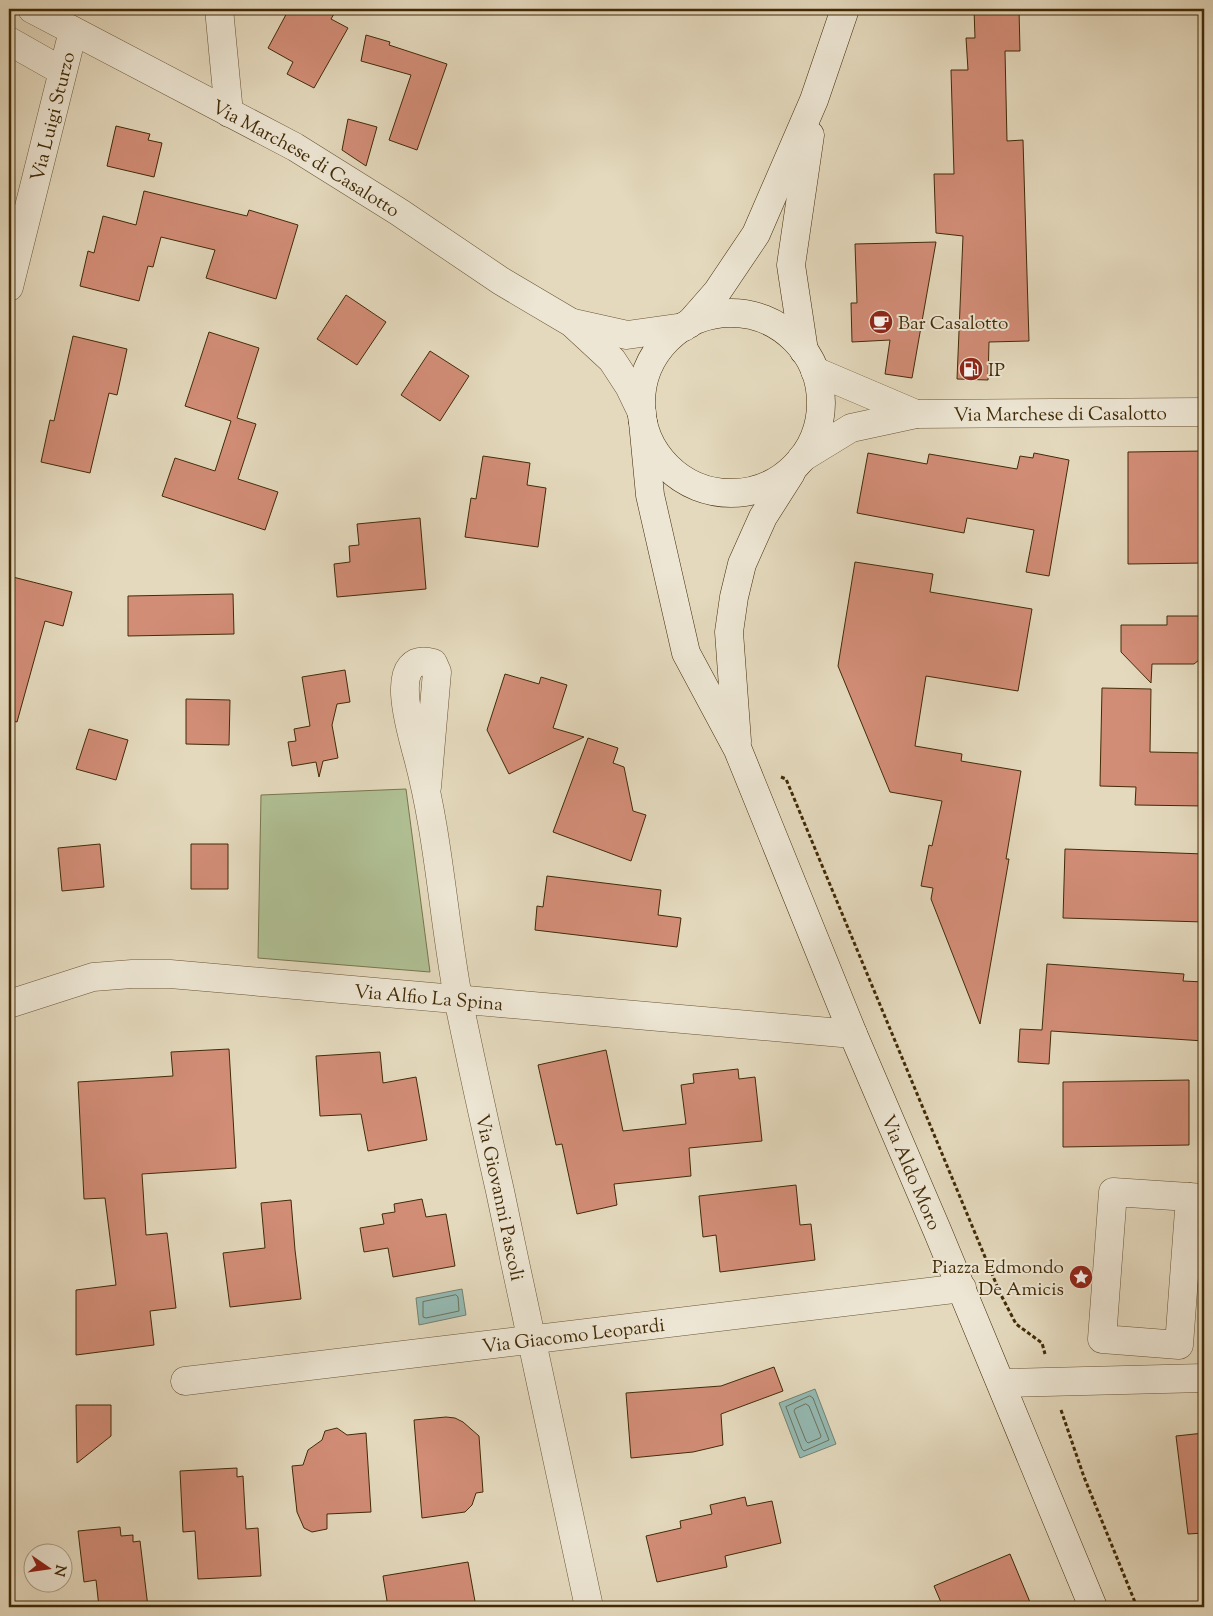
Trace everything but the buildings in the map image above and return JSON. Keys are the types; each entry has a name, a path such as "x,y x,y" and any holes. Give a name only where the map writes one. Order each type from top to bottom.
{"street":[{"name":"Via Marchese di Casalotto","path":"32,9 303,152 399,212 501,282 572,323"},
{"path":"219,9 229,113"},
{"path":"741,758 686,653 650,495 642,418 642,392 646,373 656,354 668,339 687,325 717,292 756,234 814,100 845,9"},
{"name":"Via Luigi Sturzo","path":"9,288 73,31"},
{"path":"9,41 62,71"},
{"path":"741,758 729,632 734,598 742,564 763,517 814,438 820,416 820,394 809,361 792,265 814,100"},
{"path":"572,323 627,335 687,325 709,316 730,313 752,316 772,323 790,335 809,361 916,414"},
{"path":"572,323 612,360 629,386 650,443 662,461 678,476 697,487 718,492 739,493 760,488 780,478 799,461 851,428 916,414"},
{"name":"Via Marchese di Casalotto","path":"916,414 1204,412"},
{"name":"Via Aldo Moro","path":"741,758 853,1034 962,1288 1093,1607"},
{"name":"Via Giovanni Pascoli","path":"427,787 459,1000 589,1607"},
{"name":"Via Alfio La Spina","path":"9,1004 93,977 170,974 853,1034"},
{"path":"1113,1192 1197,1198 1179,1345 1102,1340 1113,1192"},
{"name":"Via Giacomo Leopardi","path":"185,1381 962,1288"},
{"path":"1001,1383 1204,1378"}],"path":[{"name":"Via Aldo Moro","path":"741,758 786,779 1000,1293 1016,1324 1042,1343"},
{"path":"1084,1477 1137,1607"}],"green space":[{"path":"406,789 430,972 258,958 261,795"}],"water":[{"path":"462,1289 466,1315 419,1325 416,1298"},
{"path":"815,1389 836,1444 800,1458 779,1403"}],"place":[{"name":"Bar Casalotto","path":"881,322"},
{"name":"IP","path":"971,369"},
{"name":"Piazza Edmondo De Amicis","path":"1081,1277"}]}
